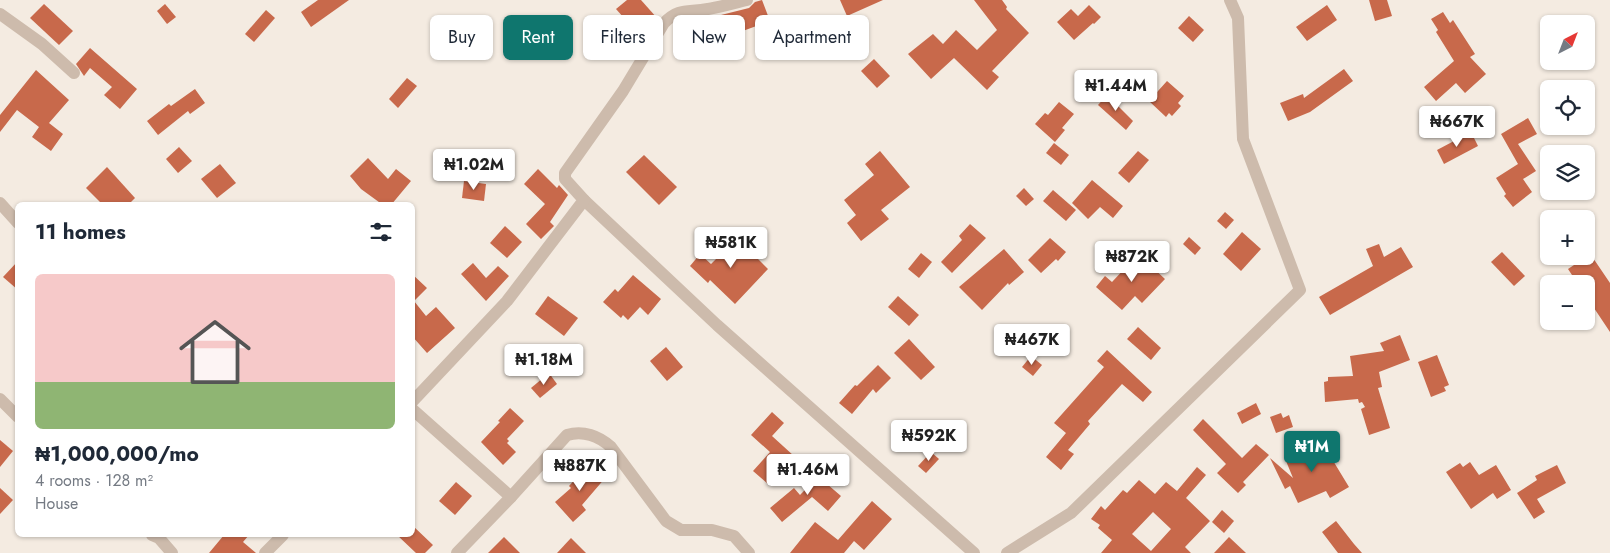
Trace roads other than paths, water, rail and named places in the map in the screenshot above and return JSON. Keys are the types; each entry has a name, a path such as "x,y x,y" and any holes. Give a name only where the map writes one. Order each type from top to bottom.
{"street":[{"path":"747,0 707,10 681,11 672,15 664,23 624,91 565,172 565,180 682,304 963,553"},
{"path":"1007,553 1071,513 1300,290 1243,138 1238,18 1230,0"},
{"path":"0,14 42,44 74,73"},
{"path":"415,399 507,301 584,200"},
{"path":"584,200 717,325 974,553"},
{"path":"0,204 15,220"},
{"path":"0,399 15,414"},
{"path":"415,412 511,497"},
{"path":"457,553 567,435 576,432 589,434 604,440 666,521 680,530 712,530 734,536 749,553"},
{"path":"157,537 172,553"},
{"path":"265,553 281,537"}]}
